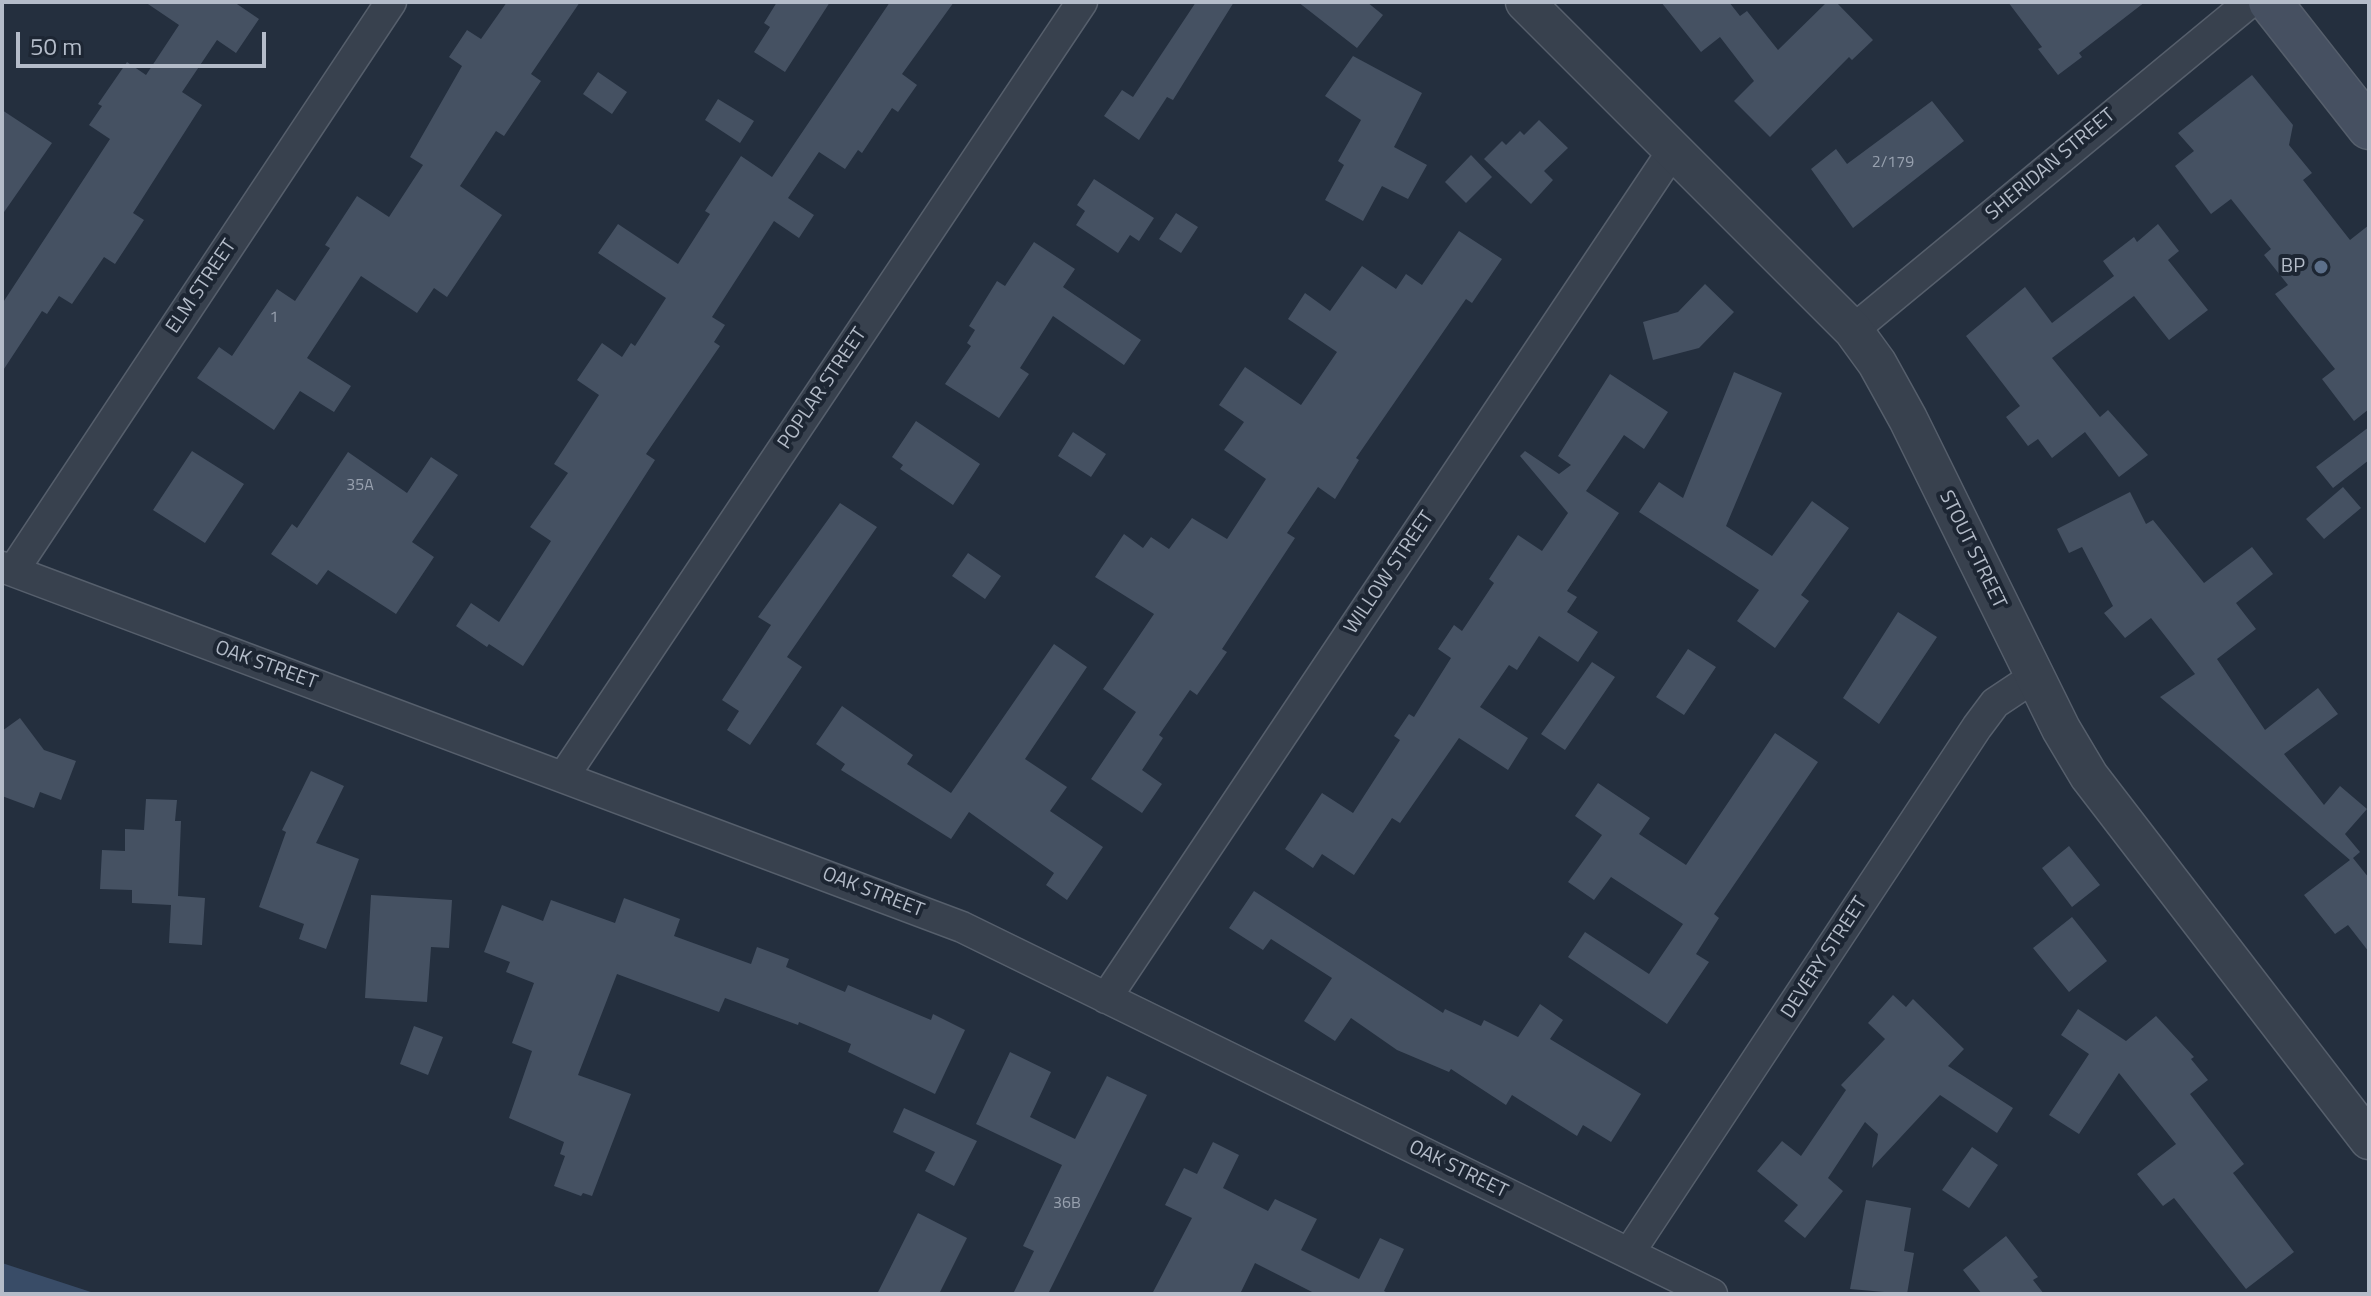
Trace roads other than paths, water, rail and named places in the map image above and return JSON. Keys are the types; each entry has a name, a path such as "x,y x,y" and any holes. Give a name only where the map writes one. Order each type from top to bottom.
{"main road":[{"path":"2270,2 2369,128"}],"street":[{"name":"ELM STREET","path":"8,569 391,2"},
{"name":"POPLAR STREET","path":"564,776 1082,2"},
{"name":"STOUT STREET","path":"1525,2 1853,330 1877,363 1908,419 2034,677 2089,776 2369,1140"},
{"name":"SHERIDAN STREET","path":"1853,330 2250,2"},
{"name":"WILLOW STREET","path":"1106,998 1674,149"},
{"name":"OAK STREET","path":"8,569 962,927 1712,1294"},
{"name":"DEVERY STREET","path":"1629,1253 1977,727 1995,703 2034,677"}],"water":[{"path":"2,1263 97,1294 2,1294"}],"place":[{"name":"BP","path":"2321,267"}]}
